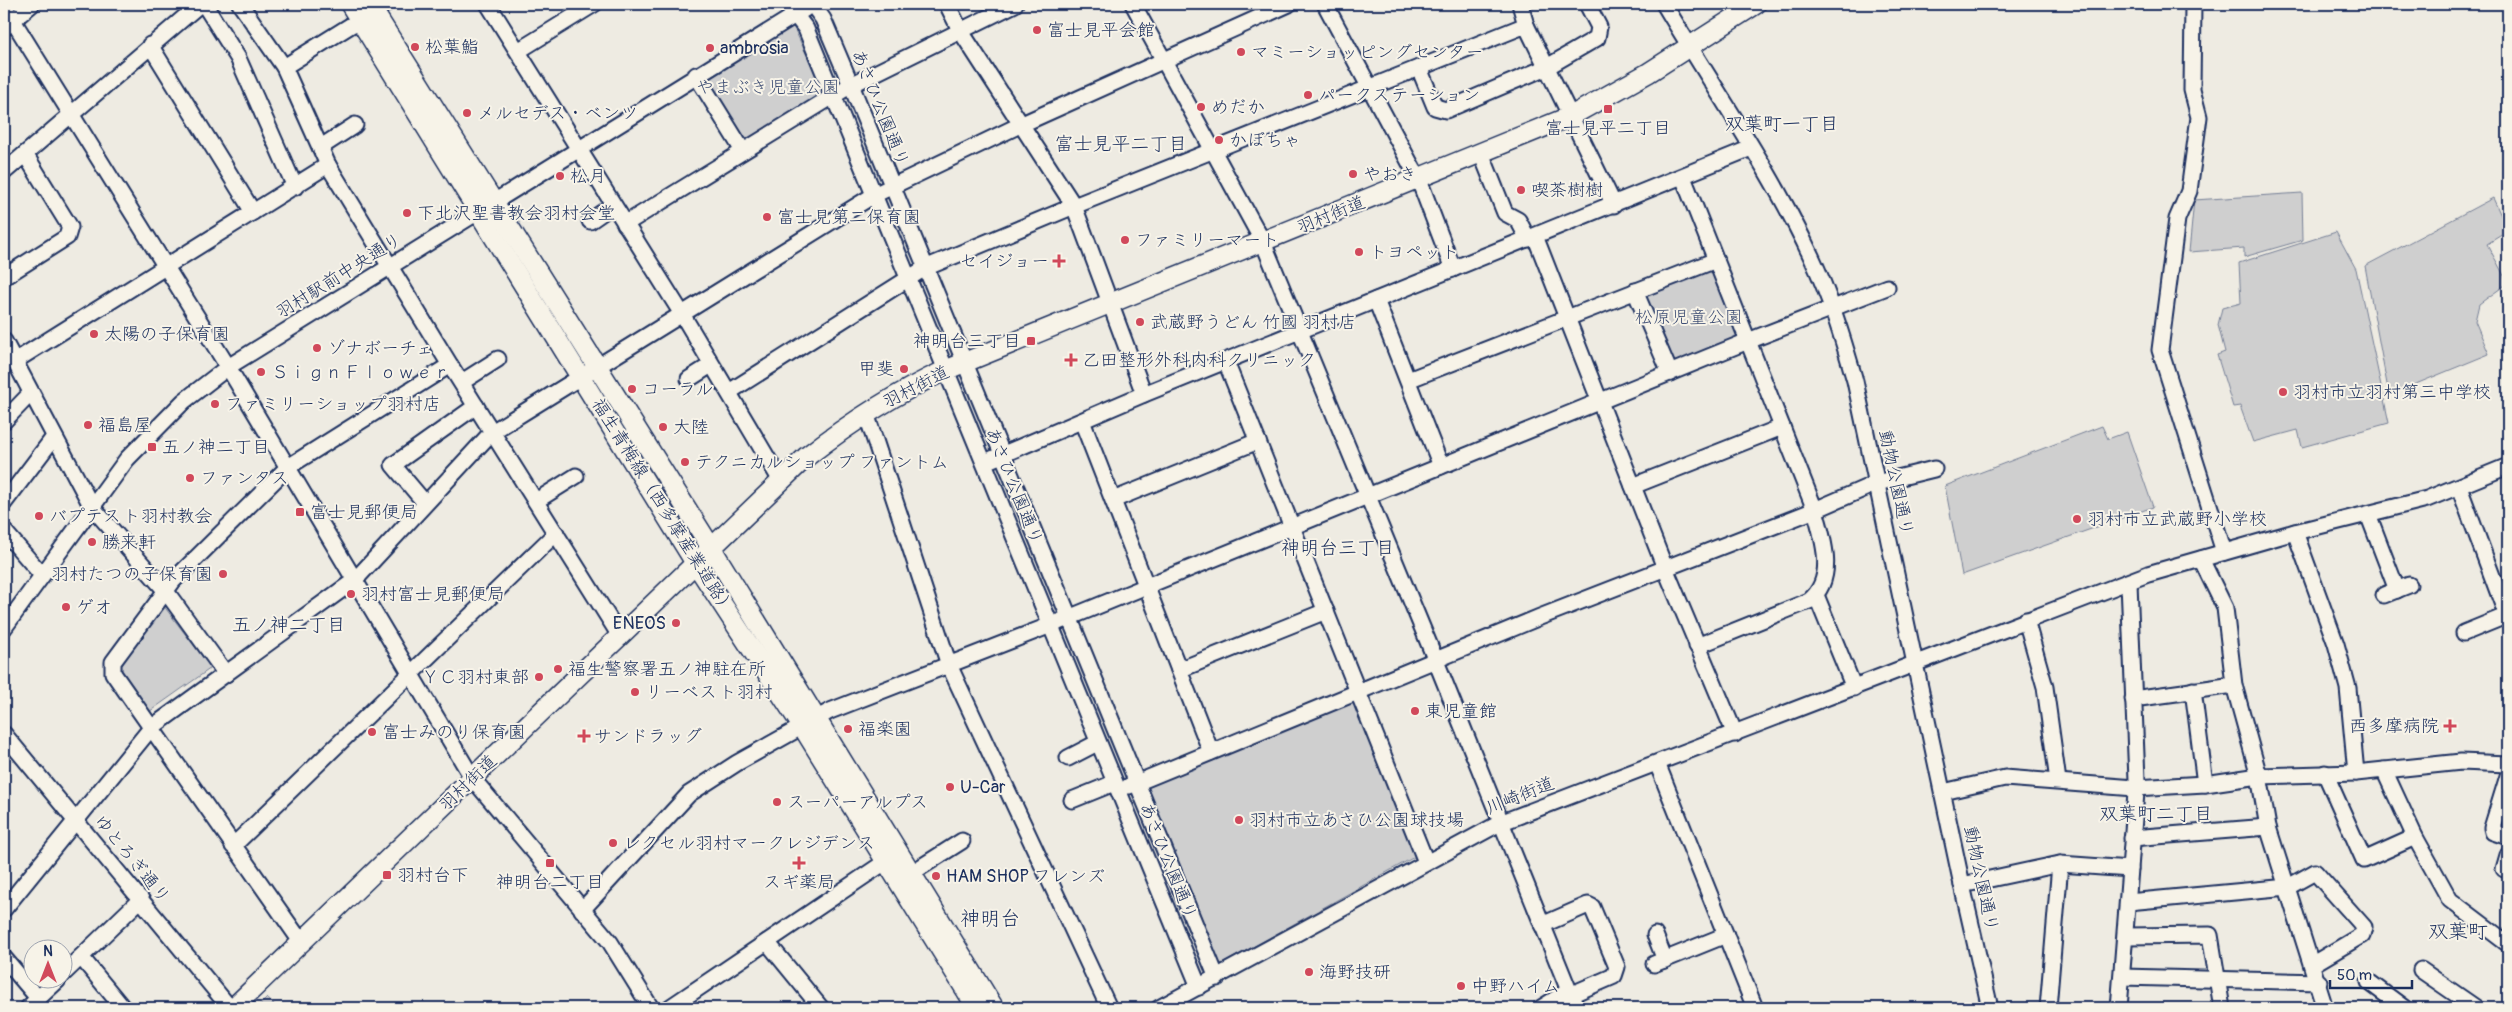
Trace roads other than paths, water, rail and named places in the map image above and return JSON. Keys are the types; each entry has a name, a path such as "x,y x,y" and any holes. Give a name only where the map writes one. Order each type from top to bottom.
{"main road":[{"name":"羽村街道","path":"232,1008 473,779 806,457 866,413 902,390 946,370 1109,302 1419,180 1570,116 1608,97 1756,4"},
{"name":"福生青梅線（西多摩産業道路）","path":"368,8 486,206 589,371 712,549 808,722 892,858 978,1008"},
{"name":"福生青梅線（西多摩産業道路）","path":"589,371 696,564 808,722"},
{"name":"福生青梅線（西多摩産業道路）","path":"892,858 910,874 994,1008"}],"street":[{"path":"8,24 32,4"},
{"path":"4,172 200,4"},
{"path":"204,4 238,58 295,187"},
{"path":"240,4 284,67 328,165 620,636"},
{"path":"488,4 682,314 781,481"},
{"path":"518,51 594,4"},
{"name":"羽村駅前中央通り","path":"4,628 127,459 184,401 228,368 696,75 792,8 814,4"},
{"name":"あさひ公園通り","path":"814,4 823,19 851,85 963,363 1217,978"},
{"path":"947,4 960,30 1074,206 1144,394"},
{"path":"625,224 851,85 1015,4"},
{"path":"1133,4 1263,242 1436,661 1571,998"},
{"path":"4,909 151,728 355,580 492,432 874,195 1020,125 1289,4"},
{"path":"1325,4 1419,180 1453,269"},
{"path":"1520,4 1526,25 1614,205"},
{"path":"1420,68 1434,107 1446,110 1547,67 1597,38 1598,27 1587,4"},
{"name":"動物公園通り","path":"1664,4 1751,148 1811,256 1833,308 1855,381 1990,1008"},
{"path":"2193,4 2192,90 2199,117 2189,191 2178,219 2160,350 2224,552"},
{"path":"4,6 8,24 71,115 166,267 288,467 473,779 618,953 651,1008"},
{"path":"284,67 368,8"},
{"name":"あさひ公園通り","path":"792,8 806,29 834,96 1051,625 1097,743 1199,987"},
{"path":"729,392 925,268 1074,206 1526,25"},
{"path":"150,45 253,212"},
{"path":"696,75 743,151"},
{"path":"321,147 355,125"},
{"path":"984,462 1144,394 1683,178 1751,148"},
{"path":"1481,153 1506,213 1518,220 1532,238 1567,318 1665,568 1735,734"},
{"path":"4,277 67,237 70,227 25,154"},
{"path":"15,361 328,165"},
{"path":"1683,178 1815,510 1826,550 1826,572 1816,595 1809,601 1697,646"},
{"path":"590,221 613,205"},
{"path":"1408,380 1716,260"},
{"path":"582,910 682,800 737,763 808,722 1368,497 1748,341 1887,287"},
{"path":"1635,291 1670,373"},
{"path":"1376,300 1442,466"},
{"path":"4,341 92,507 165,590 226,674"},
{"path":"462,382 498,359"},
{"path":"1226,362 1426,862"},
{"path":"302,943 112,673 113,662 165,590 288,467 450,364"},
{"path":"689,379 711,365"},
{"path":"4,421 32,393"},
{"path":"425,503 394,465 476,406"},
{"path":"866,413 949,665 1109,1008"},
{"path":"1082,421 1211,752"},
{"path":"1633,486 1782,427"},
{"path":"4,503 54,437"},
{"path":"1113,500 1258,441"},
{"name":"川崎街道","path":"1159,1008 1500,823 1917,665 2026,620 2129,583 2148,574 2295,532 2427,499 2508,466"},
{"path":"1072,800 1116,786 1136,783 1358,691 1815,510 1877,483 1934,469"},
{"path":"536,501 576,476"},
{"path":"2459,487 2508,615 2464,633"},
{"path":"2368,514 2397,590"},
{"path":"4,531 42,575"},
{"path":"2295,532 2336,644 2348,688 2356,773"},
{"path":"233,846 556,533"},
{"path":"2201,559 2225,608 2234,685 2259,776 2268,827 2326,1008"},
{"path":"2119,1008 2137,780 2129,583"},
{"path":"1816,595 1854,688"},
{"path":"1179,670 1326,611"},
{"path":"2026,620 2045,687 2058,781"},
{"path":"2133,699 2234,685"},
{"path":"2194,690 2204,784"},
{"name":"ゆとろぎ通り","path":"4,734 232,1008"},
{"path":"1068,758 1097,743"},
{"path":"1943,792 2005,778 2135,788 2204,784 2259,776 2356,773 2461,762 2508,764"},
{"path":"1657,763 1755,1008"},
{"path":"2384,770 2415,837 2450,900 2508,944"},
{"path":"2325,773 2364,860 2415,837"},
{"path":"2508,776 2492,828 2493,832 2508,837"},
{"path":"2132,838 2268,827"},
{"path":"910,874 962,841"},
{"path":"669,1008 892,858"},
{"path":"1962,885 2060,864 2130,869"},
{"path":"2048,1008 2060,864"},
{"path":"2128,902 2288,887 2315,872 2364,927 2362,935 2313,964"},
{"path":"72,966 141,899"},
{"path":"1541,1008 1571,998 1614,976 1617,968 1592,907 1588,905 1542,925"},
{"path":"1655,935 1660,962 1726,935"},
{"path":"2126,936 2210,935 2222,1008"},
{"path":"768,942 821,1008"},
{"path":"81,957 123,1008"},
{"path":"4,958 33,1003 47,990"},
{"path":"2421,970 2476,1008"},
{"path":"2122,977 2318,982"},
{"path":"2368,982 2404,1008"}],"place":[{"name":"富士見平会館","path":"1037,30"},
{"name":"松葉鮨","path":"415,47"},
{"name":"ambrosia","path":"710,48"},
{"name":"マミーショッピングセンター","path":"1241,52"},
{"name":"パークステーション","path":"1308,95"},
{"name":"めだか","path":"1201,107"},
{"name":"富士見平二丁目","path":"1608,109"},
{"name":"メルセデス・ベンツ","path":"467,113"},
{"name":"かぼちゃ","path":"1219,140"},
{"name":"やおき","path":"1353,174"},
{"name":"松月","path":"560,176"},
{"name":"喫茶樹樹","path":"1521,190"},
{"name":"下北沢聖書教会羽村会堂","path":"407,213"},
{"name":"富士見第二保育園","path":"767,217"},
{"name":"ファミリーマート","path":"1125,240"},
{"name":"トヨペット","path":"1359,252"},
{"name":"セイジョー","path":"1059,261"},
{"name":"武蔵野うどん 竹國 羽村店","path":"1140,322"},
{"name":"太陽の子保育園","path":"94,334"},
{"name":"神明台三丁目","path":"1031,341"},
{"name":"ゾナボーチェ","path":"317,348"},
{"name":"乙田整形外科内科クリニック","path":"1071,360"},
{"name":"甲斐","path":"904,369"},
{"name":"ＳｉｇｎＦｌｏｗｅｒ","path":"261,372"},
{"name":"コーラル","path":"632,389"},
{"name":"羽村市立羽村第三中学校","path":"2283,392"},
{"name":"ファミリーショップ羽村店","path":"215,404"},
{"name":"福島屋","path":"88,425"},
{"name":"大陸","path":"663,427"},
{"name":"五ノ神二丁目","path":"152,447"},
{"name":"テクニカルショップ ファントム","path":"685,462"},
{"name":"ファンタス","path":"190,478"},
{"name":"富士見郵便局","path":"300,512"},
{"name":"バプテスト羽村教会","path":"39,516"},
{"name":"羽村市立武蔵野小学校","path":"2077,519"},
{"name":"勝来軒","path":"92,542"},
{"name":"羽村たつの子保育園","path":"223,574"},
{"name":"羽村富士見郵便局","path":"351,594"},
{"name":"ゲオ","path":"66,607"},
{"name":"ENEOS","path":"676,623"},
{"name":"福生警察署五ノ神駐在所","path":"558,669"},
{"name":"ＹＣ羽村東部","path":"539,677"},
{"name":"リーベスト羽村","path":"635,692"},
{"name":"東児童館","path":"1415,711"},
{"name":"西多摩病院","path":"2450,726"},
{"name":"福楽園","path":"848,729"},
{"name":"富士みのり保育園","path":"372,732"},
{"name":"サンドラッグ","path":"584,736"},
{"name":"U-Car","path":"950,787"},
{"name":"スーパーアルプス","path":"777,802"},
{"name":"羽村市立あさひ公園球技場","path":"1239,820"},
{"name":"レクセル羽村マークレジデンス","path":"613,843"},
{"name":"神明台二丁目","path":"550,863"},
{"name":"スギ薬局","path":"799,863"},
{"name":"羽村台下","path":"387,875"},
{"name":"HAM SHOP フレンズ","path":"936,876"},
{"name":"海野技研","path":"1309,972"},
{"name":"中野ハイム","path":"1461,986"}],"district":[{"name":"双葉町一丁目","path":"1782,124"},
{"name":"富士見平二丁目","path":"1121,144"},
{"name":"神明台三丁目","path":"1338,548"},
{"name":"五ノ神二丁目","path":"289,625"},
{"name":"双葉町二丁目","path":"2156,814"},
{"name":"神明台","path":"990,918"},
{"name":"双葉町","path":"2458,931"}],"park label":[{"name":"やまぶき児童公園","path":"768,87"},
{"name":"松原児童公園","path":"1689,317"}]}
